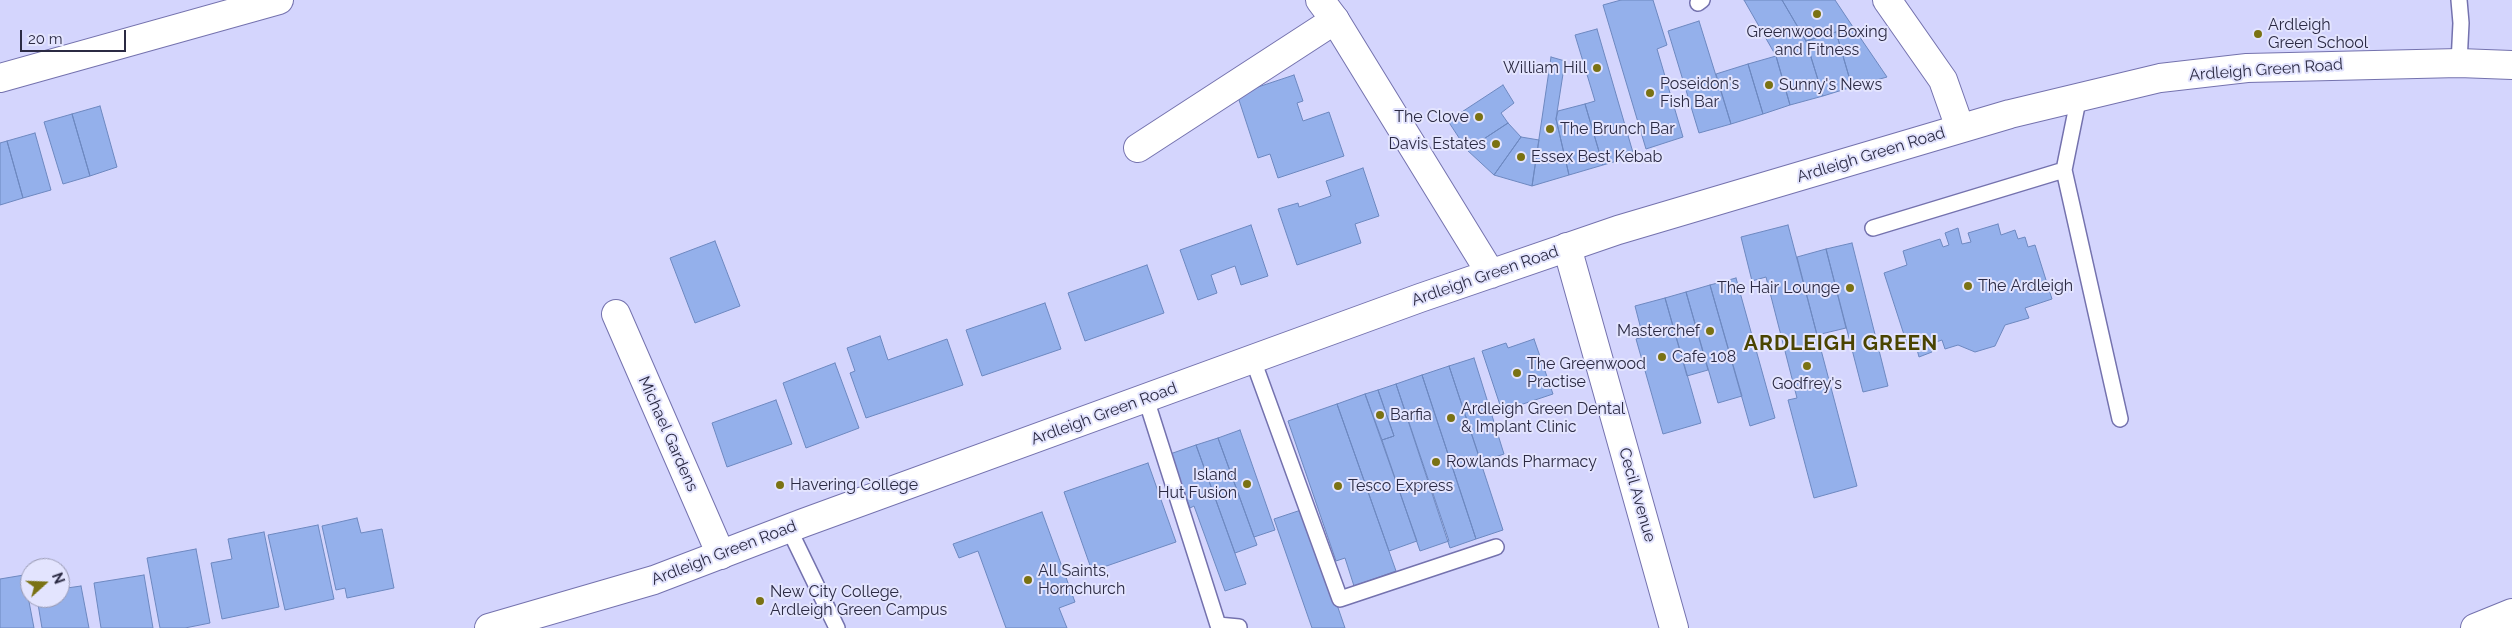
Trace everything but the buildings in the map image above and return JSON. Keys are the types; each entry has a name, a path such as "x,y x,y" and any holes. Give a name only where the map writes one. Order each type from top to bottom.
{"street":[{"path":"0,78 279,0"},
{"path":"1888,0 1943,80 1960,128"},
{"path":"1138,148 1328,10 1491,274"},
{"name":"Ardleigh Green Road","path":"489,628 654,580 789,529 1568,247 1960,128 2079,96 2160,78 2247,68 2459,63 2512,65"},
{"name":"Cecil Avenue","path":"1568,247 1674,628"},
{"name":"Michael Gardens","path":"616,314 721,555"},
{"path":"2475,628 2512,614"}],"lane":[{"path":"2459,0 2461,23 2459,63"},
{"path":"2079,96 2064,170 2120,419"},
{"path":"1873,228 2064,170"},
{"path":"1253,360 1340,599 1496,547"},
{"path":"1146,399 1218,625 1239,627"},
{"path":"789,529 837,628"}],"place":[{"name":"Greenwood Boxing and Fitness","path":"1817,14"},
{"name":"Ardleigh Green School","path":"2258,34"},
{"name":"William Hill","path":"1597,68"},
{"name":"Sunny's News","path":"1769,85"},
{"name":"Poseidon's Fish Bar","path":"1650,93"},
{"name":"The Clove","path":"1479,117"},
{"name":"The Brunch Bar","path":"1550,129"},
{"name":"Davis Estates","path":"1496,144"},
{"name":"Essex Best Kebab","path":"1521,157"},
{"name":"The Ardleigh","path":"1968,286"},
{"name":"The Hair Lounge","path":"1850,288"},
{"name":"Masterchef","path":"1710,331"},
{"name":"Cafe 108","path":"1662,357"},
{"name":"Godfrey's","path":"1807,366"},
{"name":"The Greenwood Practise","path":"1517,373"},
{"name":"Barfia","path":"1380,415"},
{"name":"Ardleigh Green Dental & Implant Clinic","path":"1451,418"},
{"name":"Rowlands Pharmacy","path":"1436,462"},
{"name":"Island Hut Fusion","path":"1247,484"},
{"name":"Havering College","path":"780,485"},
{"name":"Tesco Express","path":"1338,486"},
{"name":"All Saints, Hornchurch","path":"1028,580"},
{"name":"New City College, Ardleigh Green Campus","path":"760,601"}],"district":[{"name":"ARDLEIGH GREEN","path":"1841,344"}]}
